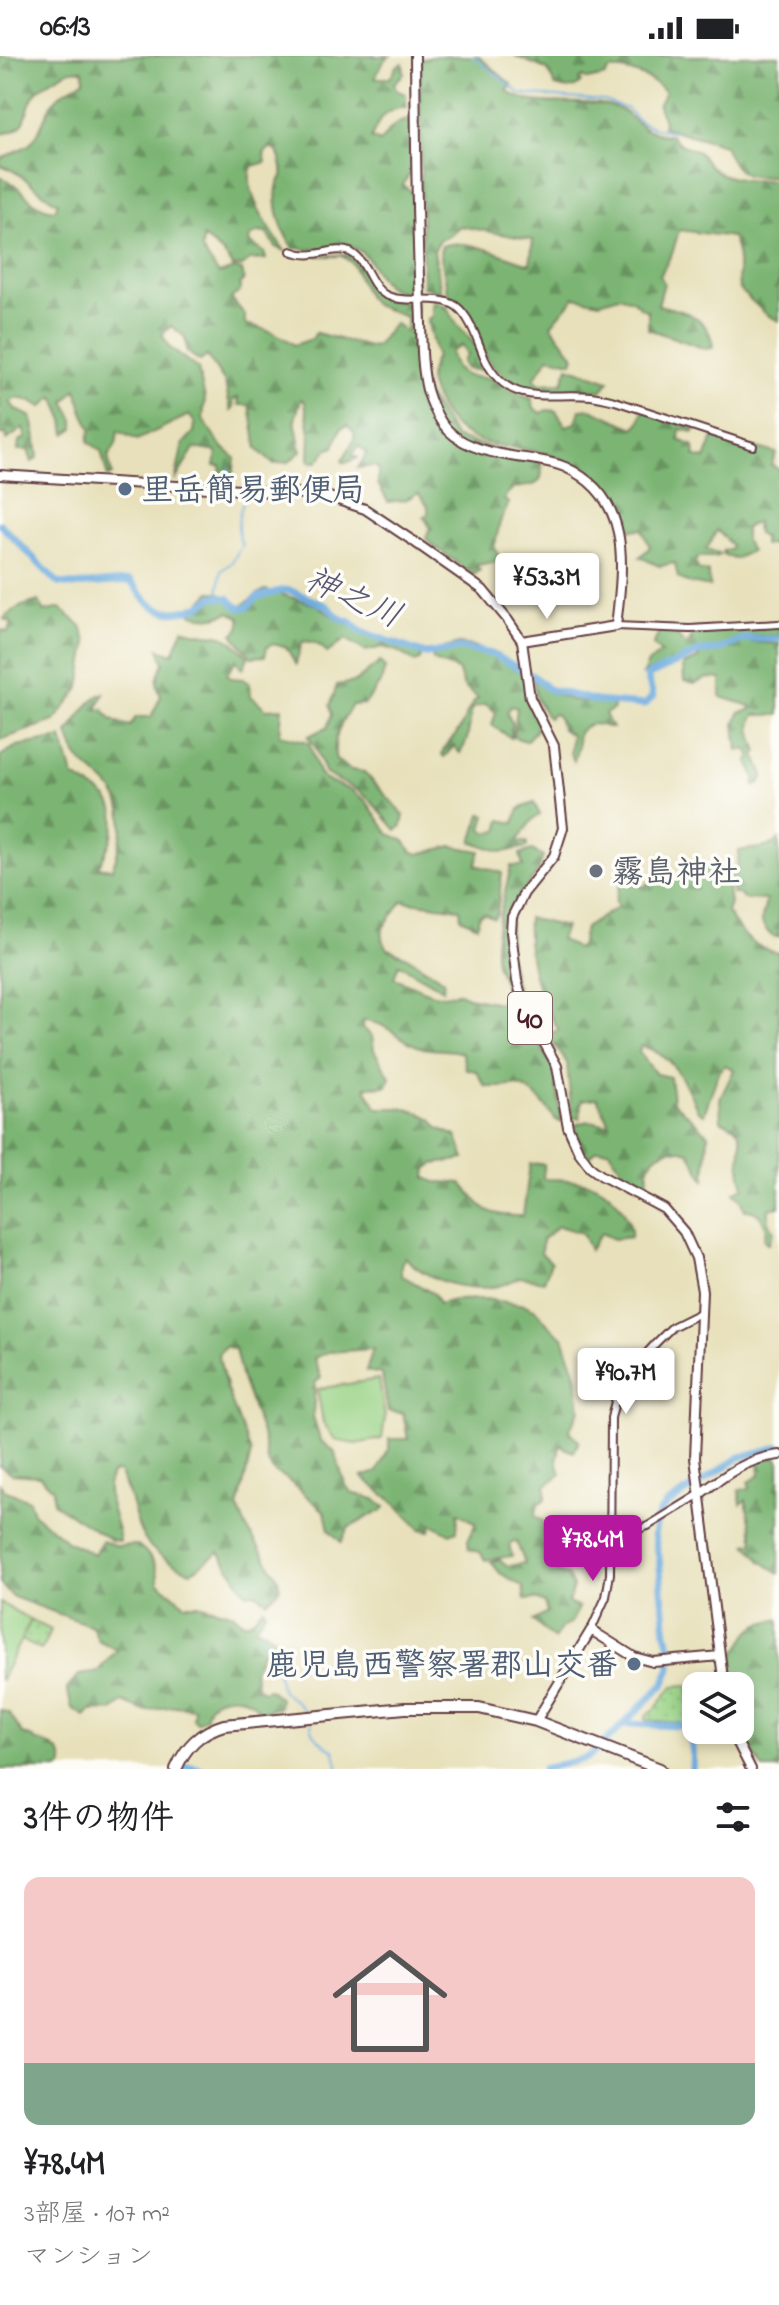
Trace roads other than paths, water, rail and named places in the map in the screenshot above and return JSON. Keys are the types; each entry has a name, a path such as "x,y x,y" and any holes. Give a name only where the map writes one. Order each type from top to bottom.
{"highway":[{"path":"176,1769 182,1754 195,1739 224,1725 428,1706 489,1709 536,1721 660,1769"}],"main road":[{"path":"415,56 420,301 427,389 443,424 470,445 489,452 547,462 565,468 592,485 608,507 621,544 616,626 522,641"},
{"name":"40","path":"0,475 306,494 347,502 379,517 483,590 522,641 534,709 554,746 563,828 554,856 524,893 512,917 512,948 520,996 557,1066 568,1127 579,1152 591,1168 664,1209 679,1225 698,1266 702,1291 695,1431 722,1672"},
{"path":"699,1485 755,1459 779,1455"},
{"path":"536,1721 591,1630 634,1657 665,1663 720,1656"},
{"path":"738,1744 751,1769"}],"street":[{"path":"291,251 309,256 347,251 361,261 382,293 455,306 471,328 491,371 512,390 533,397 592,396 615,401 753,446"},
{"path":"616,626 690,629 779,624"},
{"path":"591,1630 608,1586 611,1418 618,1389 633,1368 672,1327 700,1313"},
{"path":"610,1539 648,1526 671,1512 699,1485"}],"waterway":[{"path":"473,56 521,94 605,101 627,109 639,121 654,128 676,132"},
{"path":"229,468 230,486"},
{"path":"218,598 221,571 232,562 242,545 238,529 244,500 241,495"},
{"name":"神之川","path":"0,524 58,583 130,581 154,607 171,612 189,610 213,597 228,598 239,608 247,607 258,597 291,591 327,606 360,631 426,654 462,648 492,654 535,677 548,689 596,701 645,705 653,696 647,676 701,651 718,650 744,639 779,639"},
{"path":"543,1769 587,1758 663,1685 670,1669 670,1646 654,1534 659,1513 666,1505 740,1457 779,1447"},
{"path":"258,1636 273,1653 282,1692 296,1701 305,1713"},
{"path":"311,1723 319,1740 334,1750 339,1769"},
{"path":"625,1724 682,1726 691,1741 692,1769"},
{"path":"182,1769 186,1766 201,1769"}],"place":[{"name":"里岳簡易郵便局","path":"125,489"},
{"name":"霧島神社","path":"596,871"},
{"name":"鹿児島西警察署郡山交番","path":"634,1664"}]}
